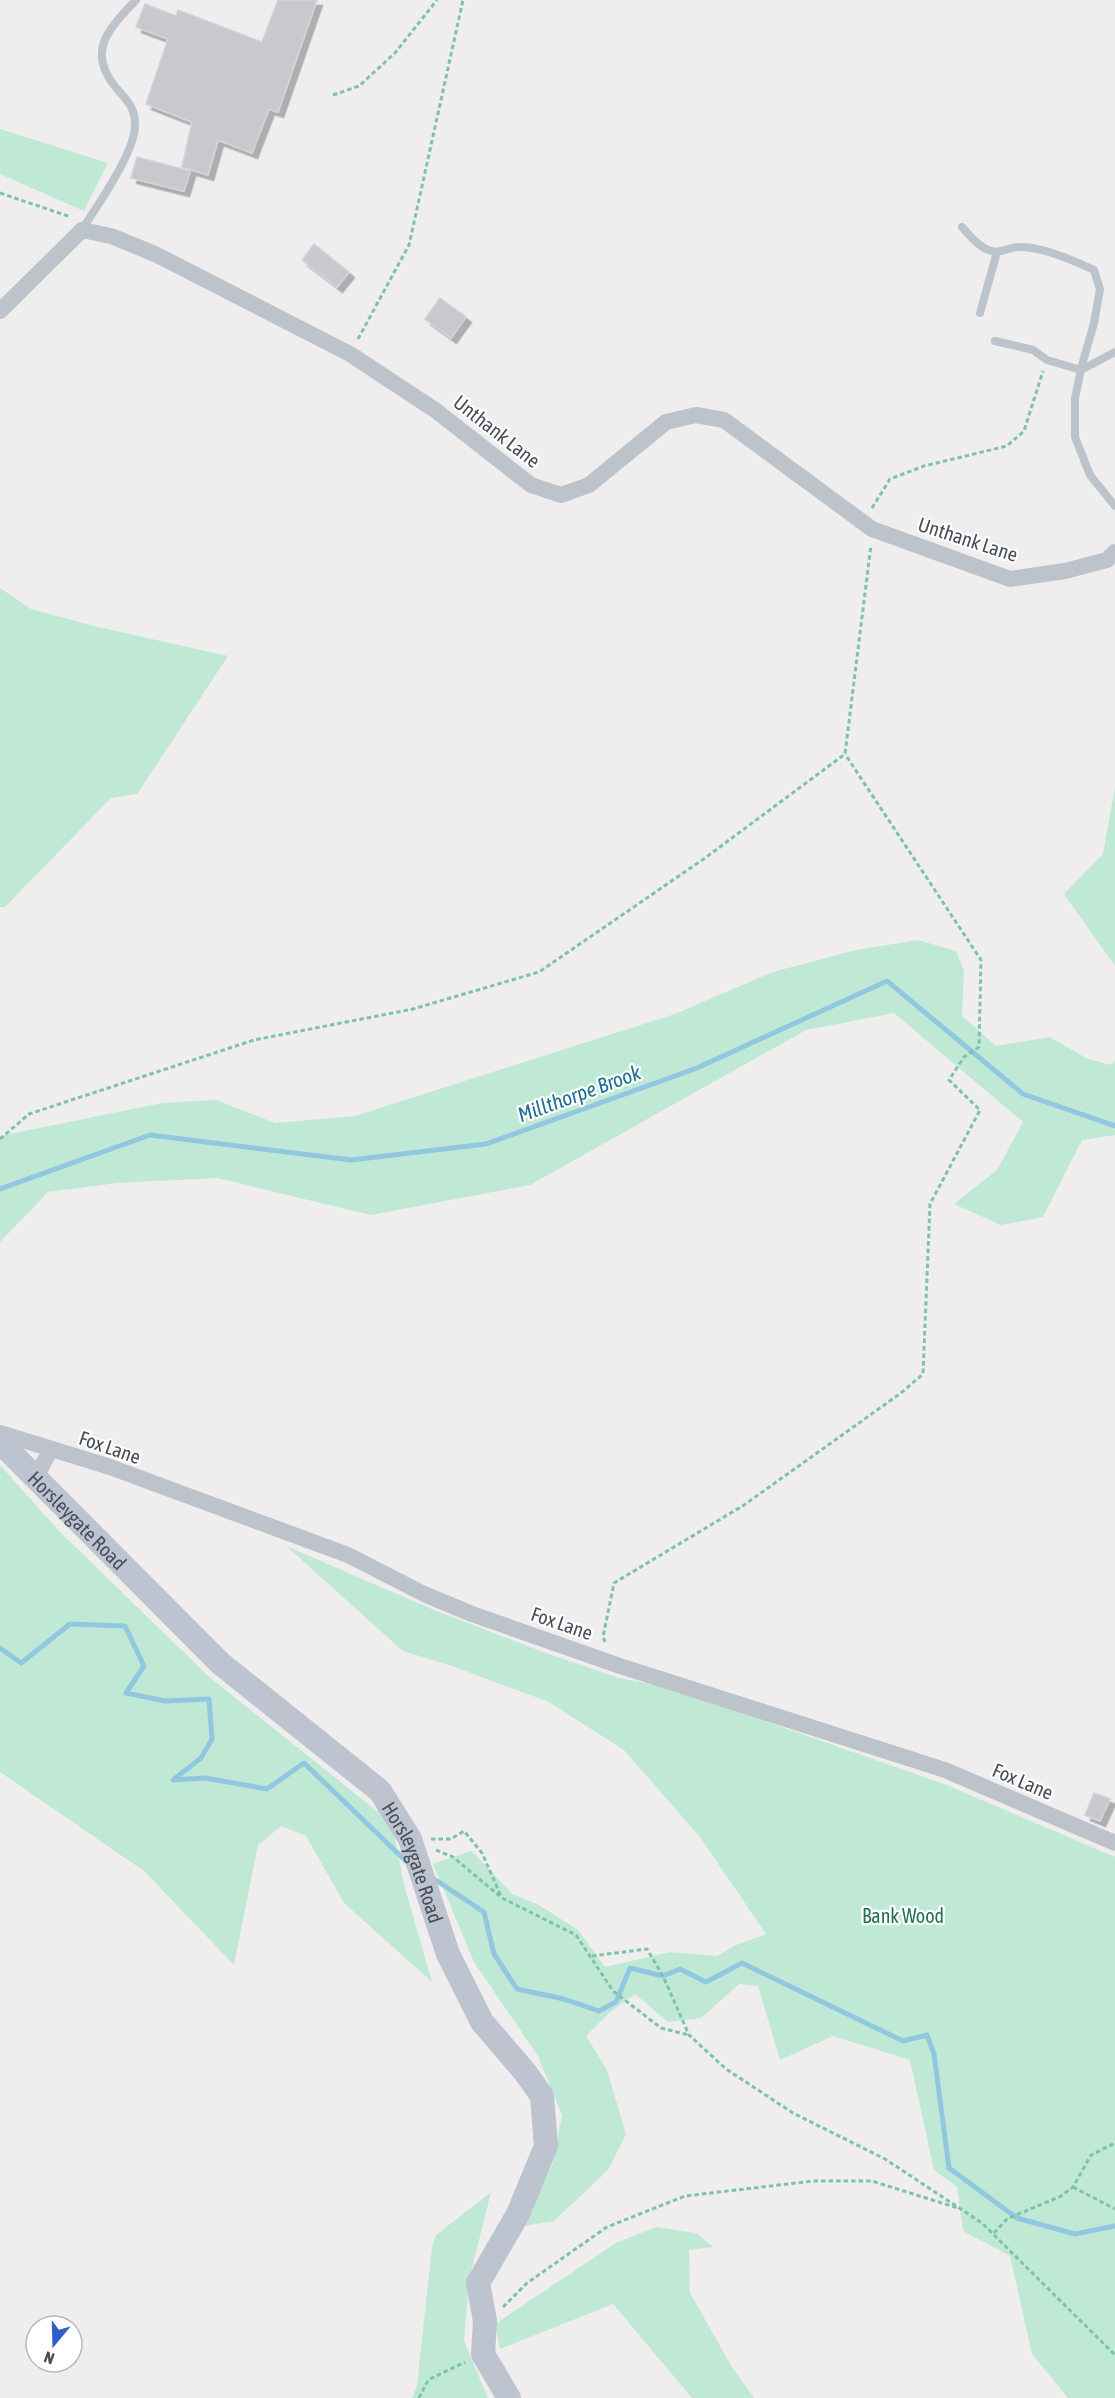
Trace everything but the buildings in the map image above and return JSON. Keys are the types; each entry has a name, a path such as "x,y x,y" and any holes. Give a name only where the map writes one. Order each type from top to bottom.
{"main road":[{"name":"Horsleygate Road","path":"0,1442 220,1663 380,1791 410,1839 448,1954 483,2022 542,2096 546,2146 518,2214 478,2283 485,2321 483,2354"},
{"path":"483,2354 509,2398"}],"street":[{"path":"0,310 82,230"},
{"name":"Unthank Lane","path":"82,230 111,236 155,254 350,354 435,410 531,485 561,495 589,485 666,422 696,415 724,420 868,526 1010,579 1065,571 1107,560 1115,552"},
{"name":"Fox Lane","path":"0,1433 110,1467 348,1555 424,1594 472,1614 620,1666 945,1770 1115,1843"},
{"path":"36,1477 51,1449"}],"lane":[{"path":"82,230 129,151 135,126 133,108 109,79 100,56 109,29 136,0"},
{"path":"962,227 984,249 997,252 1018,247 1051,253 1075,260 1094,270 1100,289 1075,398 1075,437 1090,474 1115,506"},
{"path":"980,313 997,252"},
{"path":"995,341 1033,350 1047,360 1081,370 1115,352"}],"path":[{"path":"333,95 359,86 388,60 437,0"},
{"path":"350,354 409,245 463,0"},
{"path":"0,193 69,214 82,230"},
{"path":"606,1644 603,1637 614,1583 744,1505 901,1393 923,1374 930,1204 980,1110 949,1080 964,1058 979,1047 981,960 844,754 868,526 890,479 924,466 1007,446 1024,431 1047,360"},
{"path":"0,1139 29,1114 254,1040 413,1009 539,972 705,858 844,754"},
{"path":"410,1839 451,1839 464,1831 482,1853 502,1898"},
{"path":"410,1839 453,1857 502,1898 576,1935 613,1991 661,2028 689,2035"},
{"path":"592,1956 647,1949 663,1976 689,2035 726,2069 793,2113 885,2159 964,2210 994,2233 1024,2267 1115,2355"},
{"path":"994,2233 1007,2218 1061,2196 1073,2187 1091,2155 1115,2144"},
{"path":"485,2321 494,2316 527,2283 607,2226 685,2196 813,2181 872,2181 964,2210"},
{"path":"1073,2187 1115,2209"},
{"path":"419,2398 428,2380 483,2354"}],"green space":[{"path":"0,129 108,163 84,211 0,174"},
{"path":"0,588 31,609 98,627 228,656 137,794 111,798 5,907 0,907"},
{"path":"1115,787 1115,966 1064,894 1103,854"},
{"path":"918,940 956,951 964,971 962,1016 996,1046 1050,1037 1086,1058 1110,1065 1115,1060 1115,1135 1082,1140 1043,1217 1001,1225 954,1204 997,1170 1023,1122 894,1013 806,1030 530,1185 371,1215 217,1178 117,1183 48,1192 0,1242 0,1136 162,1103 216,1100 275,1123 355,1116 675,1014 773,972 856,950"},
{"path":"0,1465 59,1531 208,1676 392,1823 404,1885 432,1982 344,1903 306,1836 281,1826 258,1845 234,1965 144,1871 0,1772"},
{"name":"Bank Wood","path":"286,1546 434,1610 543,1652 619,1678 671,1688 947,1785 1115,1857 1115,2398 1068,2398 1032,2354 1010,2256 963,2231 957,2187 934,2170 910,2060 833,2036 780,2060 758,1986 739,1984 701,2018 668,2022 635,1994 609,2013 586,2036 607,2070 626,2134 608,2170 554,2221 517,2227 552,2166 562,2115 538,2056 474,1962 433,1864 472,1851 512,1894 539,1905 578,1930 605,1967 670,1952 717,1956 736,1945 766,1934 700,1837 624,1750 549,1702 452,1666 403,1651"},
{"path":"491,2192 469,2280 464,2341 488,2398 412,2398 417,2386 432,2247 436,2235"},
{"path":"656,2227 696,2233 713,2247 689,2250 690,2293 732,2367 754,2398 692,2398 613,2304 500,2349 495,2324 616,2243"}],"waterway":[{"name":"Millthorpe Brook","path":"0,1189 150,1135 351,1160 486,1144 697,1068 887,981 1023,1094 1115,1126"},
{"path":"0,1648 21,1663 70,1624 125,1626 144,1666 126,1693 165,1701 209,1699 212,1739 201,1758 173,1780 205,1778 267,1789 304,1763 408,1863"},
{"path":"431,1877 484,1912 494,1954 517,1989 564,1999 599,2011 616,2002 630,1968 663,1976 680,1969 706,1982 742,1963 903,2041 927,2035 934,2054 949,2168 1017,2218 1075,2234 1115,2226"}]}
